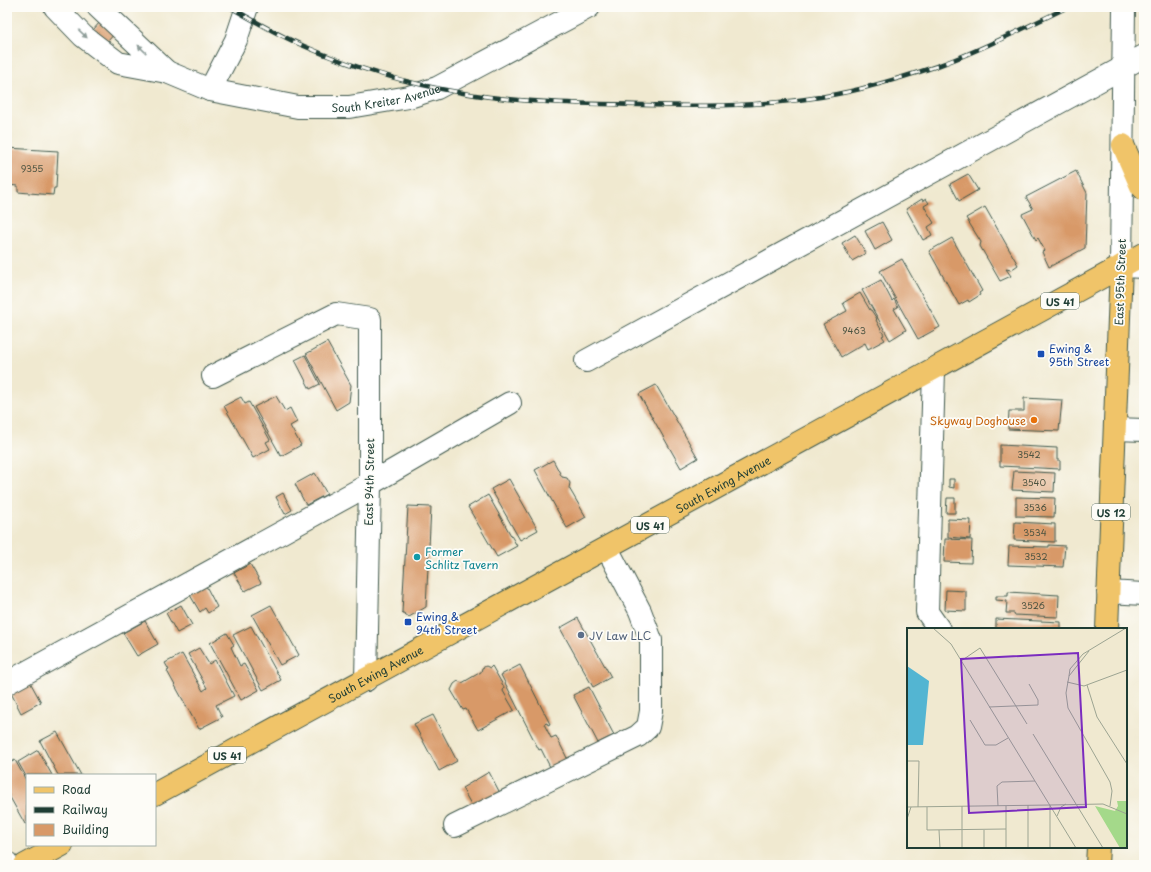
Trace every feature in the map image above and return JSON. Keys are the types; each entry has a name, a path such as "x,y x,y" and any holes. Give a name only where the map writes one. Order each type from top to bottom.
{"main road":[{"path":"1123,145 1141,186 1144,189"},
{"name":"South Ewing Avenue","path":"156,793 1144,254"},
{"name":"East 95th Street","path":"1107,628 1122,266"},
{"path":"25,865 60,846"},
{"path":"1097,865 1098,848"}],"street":[{"name":"South Kreiter Avenue","path":"55,7 83,36 118,63 167,72 210,90 298,106 348,107 409,97 437,88 588,7"},
{"name":"South Kreiter Avenue","path":"98,7 167,72"},
{"path":"210,90 236,40 247,7"},
{"name":"East 95th Street","path":"1122,266 1124,7"},
{"path":"586,361 1144,56"},
{"path":"1122,266 1144,267"},
{"name":"East 94th Street","path":"213,376 336,314 370,319 370,484 366,680"},
{"path":"934,370 927,612 938,628"},
{"path":"7,683 370,484 510,403"},
{"path":"1115,428 1144,430"},
{"path":"455,826 638,736 648,727 651,711 651,640 640,611 607,548"},
{"path":"1108,592 1144,594"}],"building":[{"path":"100,22 116,32 107,42 93,30"},
{"path":"7,148 58,151 56,188 54,188 53,195 18,192 18,186 7,185"},
{"path":"1076,171 1087,193 1085,248 1049,267 1042,252 1045,251 1038,238 1036,240 1022,214 1033,209 1026,197"},
{"path":"968,174 978,190 959,201 950,184"},
{"path":"922,199 923,201 926,199 929,203 924,206 934,223 928,227 932,235 923,240 906,209"},
{"path":"985,207 1018,265 1011,270 1006,269 1011,276 1000,281 980,246 981,242 966,218"},
{"path":"882,222 892,240 875,250 865,231"},
{"path":"855,235 866,253 852,261 842,243"},
{"path":"952,238 982,291 979,293 980,295 969,302 968,300 959,305 929,251"},
{"path":"902,259 940,327 918,339 880,271"},
{"path":"881,280 892,301 894,299 898,307 894,309 906,330 890,340 862,290"},
{"path":"860,293 877,319 876,320 884,335 882,336 885,340 868,349 865,343 841,357 823,324 847,311 843,303"},
{"path":"327,342 351,385 349,402 336,410 306,354"},
{"path":"305,355 320,384 310,389 295,360"},
{"path":"656,385 698,458 681,468 639,394"},
{"path":"276,396 285,411 290,408 297,422 290,426 301,445 281,456 254,407"},
{"path":"241,397 245,404 249,402 270,440 266,442 270,449 253,458 224,406"},
{"name":"Skyway Doghouse","path":"1024,398 1062,400 1059,431 1008,429 1009,411 1024,411"},
{"path":"1000,445 1057,448 1057,460 1060,460 1060,469 1000,466"},
{"path":"553,460 562,477 567,478 570,483 569,488 586,517 567,528 535,470"},
{"path":"1014,471 1055,473 1054,492 1012,490"},
{"path":"315,473 327,494 306,505 295,484"},
{"path":"509,479 538,530 520,540 491,489"},
{"path":"949,479 954,479 954,488 949,487"},
{"path":"283,493 292,510 285,514 276,497"},
{"path":"488,495 517,546 497,557 468,507"},
{"path":"1016,497 1055,498 1054,517 1016,516"},
{"path":"947,498 955,498 955,513 946,513"},
{"name":"Former Schlitz Tavern","path":"408,506 431,507 426,607 409,617 402,612"},
{"path":"948,519 971,520 970,539 948,537"},
{"path":"1015,522 1055,524 1055,542 1014,540"},
{"path":"945,539 972,540 971,563 944,562"},
{"path":"1049,545 1065,546 1063,567 1008,565 1009,546 1049,547"},
{"path":"250,564 261,583 245,591 234,573"},
{"path":"206,586 217,607 208,613 205,608 200,612 190,595"},
{"path":"946,590 966,591 966,611 945,610"},
{"path":"1008,592 1059,595 1058,617 1014,615 1014,613 1006,613 1007,601 996,600 996,596 1008,596"},
{"path":"181,605 192,625 177,633 166,613"},
{"path":"271,605 299,655 280,665 252,615"},
{"path":"578,618 611,677 593,687 560,628"},
{"path":"996,619 1061,622 1061,628 996,628"},
{"path":"145,621 158,644 137,656 123,633"},
{"path":"251,626 281,680 263,690 233,635"},
{"path":"227,633 234,645 231,647 240,666 244,664 259,690 241,700 210,643"},
{"path":"199,648 209,664 215,660 234,696 216,705 222,717 199,729 167,671 169,670 165,663 182,654 203,691 207,688 188,654"},
{"path":"520,665 550,724 544,724 551,738 556,736 568,760 551,769 541,749 539,750 501,675"},
{"path":"486,666 490,668 492,666 504,687 503,691 514,710 478,730 466,709 463,710 451,690 454,684 458,681 462,683 481,672 482,668"},
{"path":"30,682 41,702 21,713 11,693"},
{"path":"589,687 614,735 598,743 573,695"},
{"path":"433,715 457,761 439,771 414,724"},
{"path":"57,732 80,774 57,774 40,741"},
{"path":"38,750 51,774 26,774 26,776 18,762"},
{"path":"15,760 26,780 25,824 7,792 7,765"},
{"path":"489,772 500,793 473,808 462,788"}],"railway":[{"path":"230,7 275,33 323,54 362,68 422,85 463,93 530,101 669,106 780,102 834,95 860,89 920,72 956,59 1005,38 1068,7"}],"place":[{"name":"Ewing & 95th Street","path":"1041,354"},
{"name":"Skyway Doghouse","path":"1034,420"},
{"name":"Former Schlitz Tavern","path":"417,557"},
{"name":"Ewing & 94th Street","path":"408,622"},
{"name":"JV Law LLC","path":"581,635"}]}
